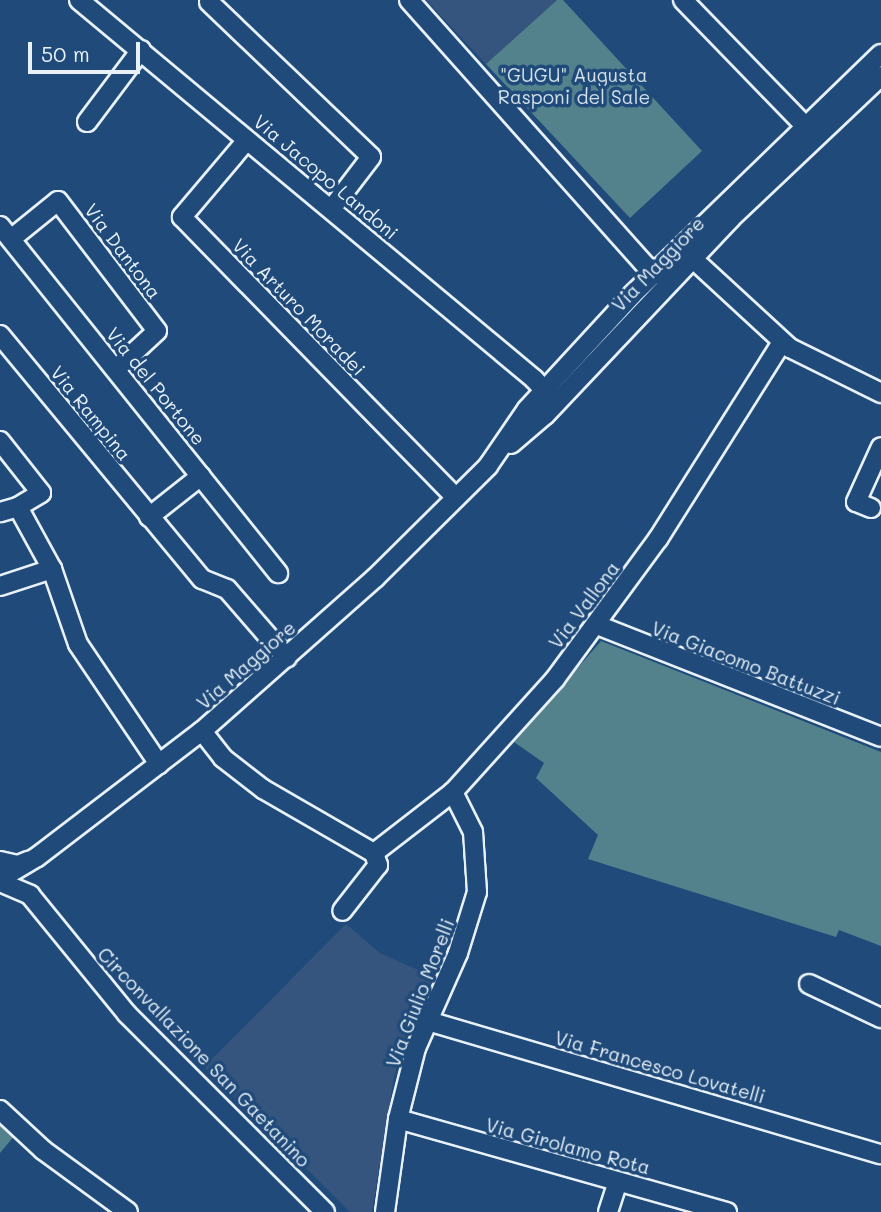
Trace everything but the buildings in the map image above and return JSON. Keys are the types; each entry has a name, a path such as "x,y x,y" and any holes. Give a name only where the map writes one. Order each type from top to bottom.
{"street":[{"name":"Via Jacopo Landoni","path":"79,0 332,208 545,390"},
{"path":"409,0 653,274 673,278"},
{"path":"683,0 803,127 821,133"},
{"path":"209,2 371,157 332,208"},
{"path":"87,121 141,50"},
{"name":"Via Maggiore","path":"498,455 545,390 653,274 881,54"},
{"path":"841,91 860,86 881,65"},
{"name":"Via Maggiore","path":"0,881 37,857 202,732 287,658 498,455 553,406 692,258 881,76"},
{"name":"Via Arturo Moradei","path":"247,140 182,217 456,498"},
{"path":"734,194 728,213 692,247 692,258 782,342 881,393"},
{"name":"Via Dantona","path":"6,233 58,201 157,331 116,369"},
{"name":"Via del Portone","path":"6,233 278,573"},
{"name":"Via Rampina","path":"0,335 202,579 227,589 287,658"},
{"name":"Via Vallona","path":"374,853 453,792 597,625 658,539 782,342"},
{"path":"545,390 553,406"},
{"path":"0,441 41,493 18,508 0,512"},
{"path":"871,508 856,502 881,447"},
{"path":"149,517 201,476"},
{"path":"18,508 52,569 78,644 159,764"},
{"path":"0,586 52,569"},
{"name":"Via Giacomo Battuzzi","path":"597,625 879,730"},
{"path":"202,732 223,758 263,789 374,853 378,865 342,911"},
{"name":"Via Giulio Morelli","path":"385,1212 398,1119 428,1021 458,953 477,892 473,832 453,792"},
{"path":"0,861 18,865 37,857"},
{"path":"30,895 30,868 37,857"},
{"name":"Circonvallazione San Gaetanino","path":"0,881 30,895 127,1014 325,1212"},
{"path":"809,984 881,1018"},
{"name":"Via Francesco Lovatelli","path":"428,1021 881,1154"},
{"path":"0,1110 43,1150 128,1212"},
{"name":"Via Girolamo Rota","path":"398,1119 727,1212"},
{"path":"608,1212 618,1182"}],"shaded area":[{"path":"426,0 557,0 486,64"},
{"path":"346,924 380,953 434,977 406,1035 394,1077 372,1212 350,1212 204,1067"}],"green space":[{"name":"\"GUGU\" Augusta Rasponi del Sale","path":"557,0 563,0 702,151 630,218 486,64"},
{"path":"601,641 881,752 881,946 839,930 836,937 588,859 598,835 536,778 544,763 514,742"},
{"path":"0,1123 15,1135 0,1153"}]}
